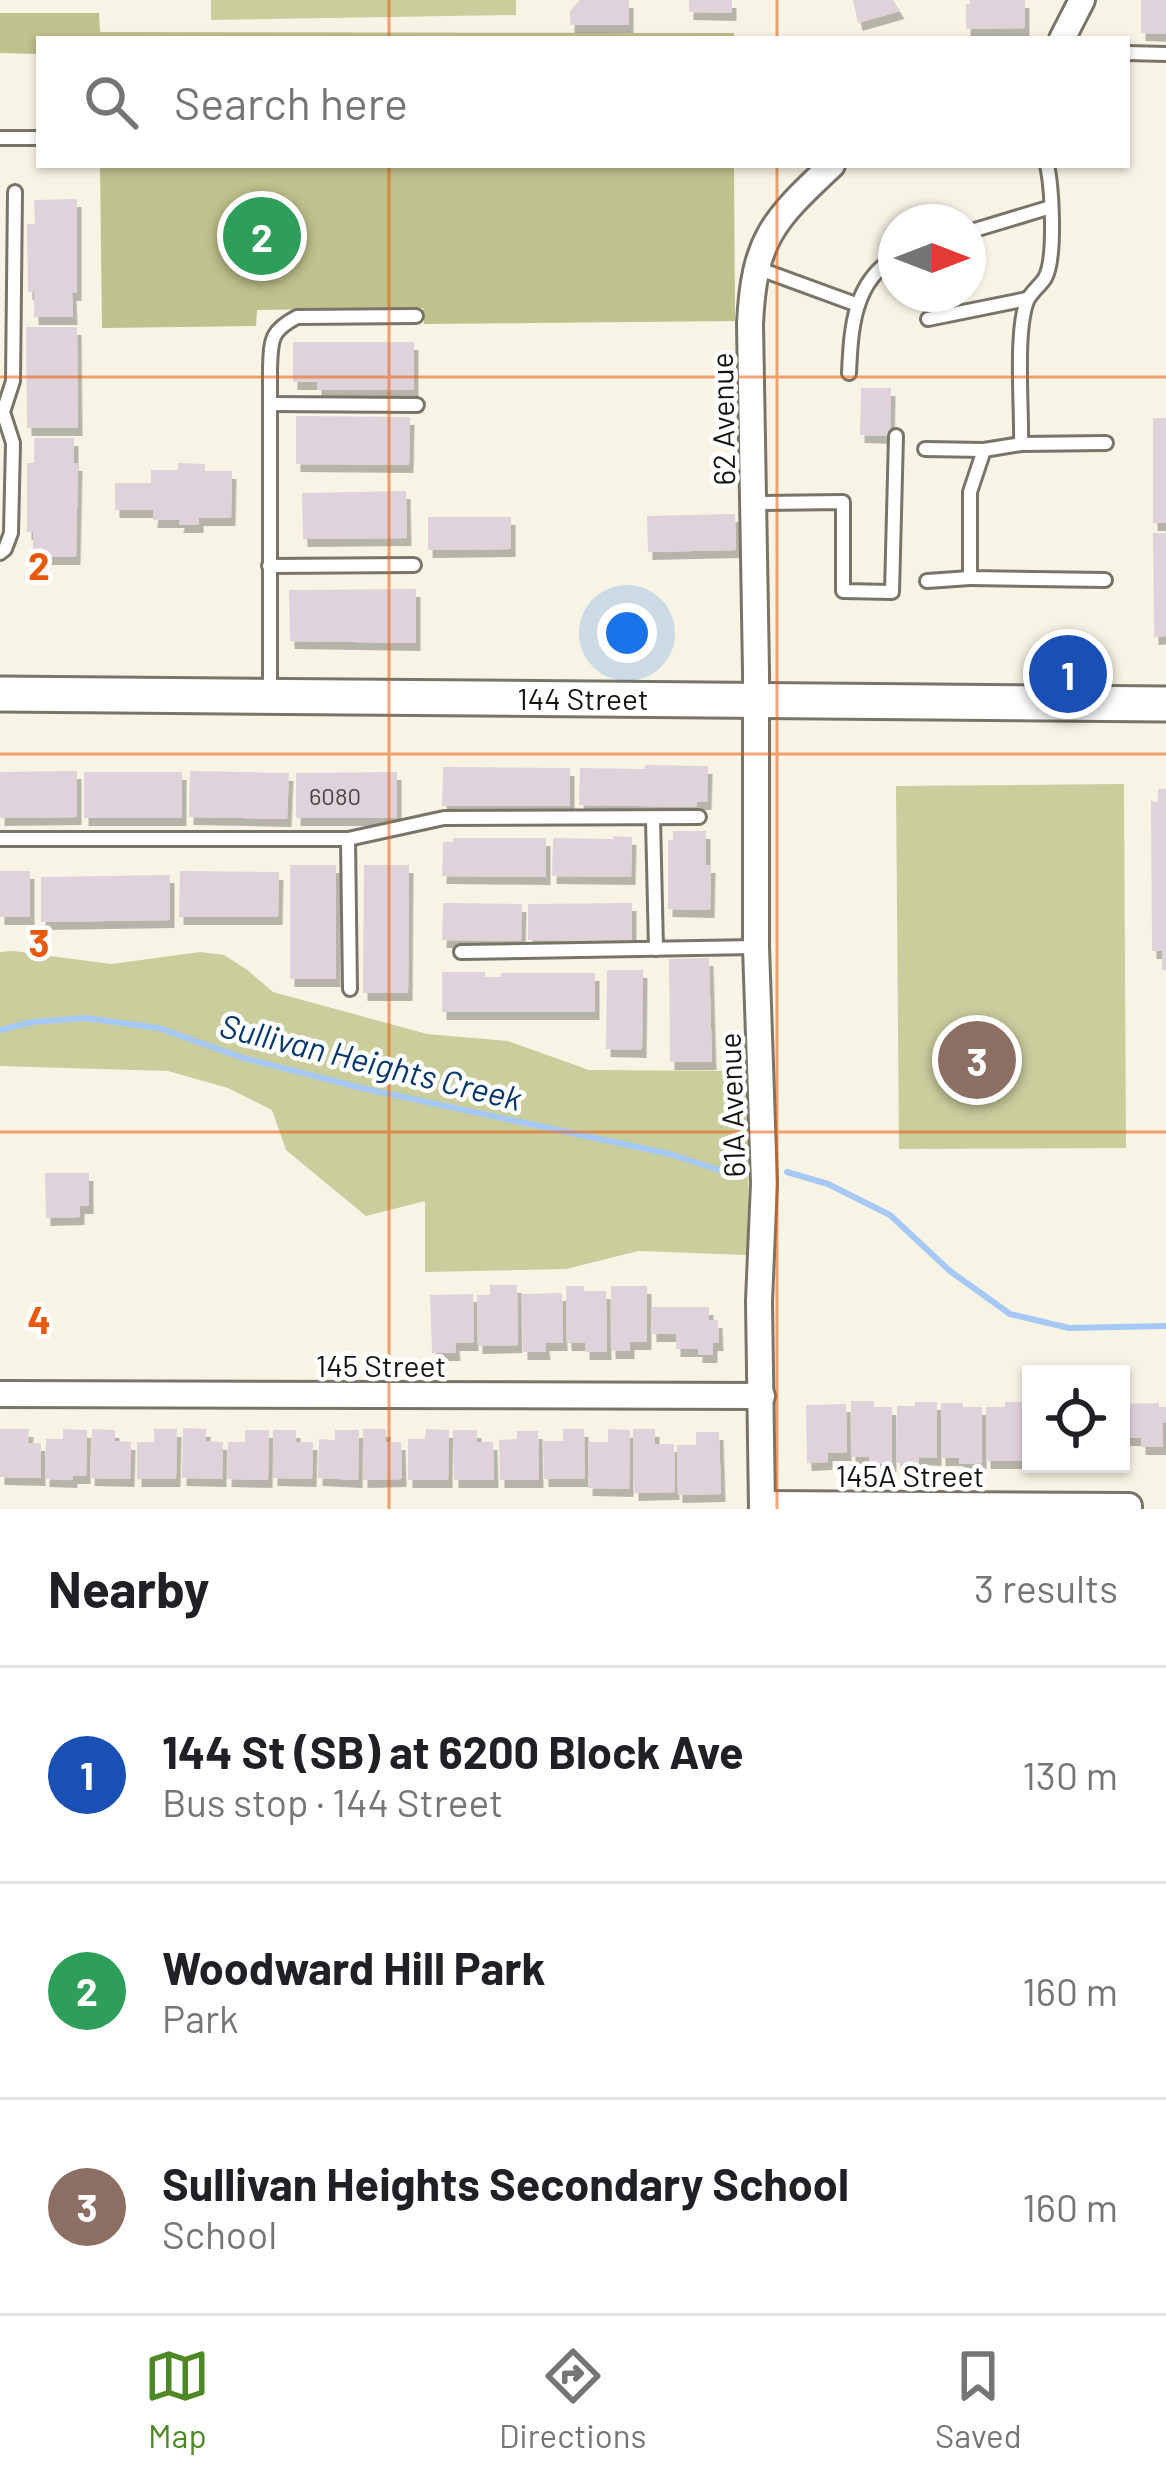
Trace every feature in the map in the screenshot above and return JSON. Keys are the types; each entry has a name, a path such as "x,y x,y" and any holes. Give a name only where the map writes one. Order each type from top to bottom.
{"main road":[{"name":"144 Street","path":"0,694 1166,704"}],"street":[{"path":"1066,36 1082,0"},
{"name":"62 Avenue","path":"755,699 750,324 756,267 773,226 829,168"},
{"name":"61A Avenue","path":"755,699 756,947 764,1183 759,1300 762,1507"},
{"name":"145 Street","path":"0,1394 762,1396"},
{"name":"145A Street","path":"762,1507 1129,1507"}],"lane":[{"path":"1130,53 1166,54"},
{"path":"0,138 36,138"},
{"path":"1021,444 1021,341 1028,299 1047,275 1048,168"},
{"path":"0,553 11,533 13,443 2,412 13,381 15,192"},
{"path":"986,227 1051,207"},
{"path":"756,267 858,304"},
{"path":"849,374 852,324 863,290 878,271"},
{"path":"928,319 1028,299"},
{"path":"270,696 274,333 297,317 416,316"},
{"path":"270,404 417,405"},
{"path":"753,503 843,502 843,591 892,592 896,436"},
{"path":"925,449 1106,443"},
{"path":"970,578 970,492 983,450"},
{"path":"269,566 414,565"},
{"path":"927,581 1105,580"},
{"path":"0,839 272,842 348,839 444,818 699,817"},
{"path":"653,819 656,949"},
{"path":"348,839 350,989"},
{"path":"461,952 756,947"}],"green space":[{"path":"211,0 516,0 516,15 211,20"},
{"path":"0,13 99,13 100,32 734,33 36,36 36,54 0,53"},
{"path":"100,168 734,168 735,321 424,324 423,308 257,310 256,326 102,328"},
{"path":"1124,784 1126,1148 899,1149 896,786"},
{"path":"0,952 111,964 200,952 224,955 273,992 427,1034 508,1041 589,1070 750,1071 747,1255 638,1251 566,1269 425,1272 425,1201 366,1216 286,1150 272,1110 228,1088 168,1071 0,1066"}],"building":[{"path":"580,0 629,0 629,25 570,25 570,11"},
{"path":"689,0 732,0 732,13 689,12"},
{"path":"853,0 893,0 900,11 858,23"},
{"path":"970,0 1025,0 1025,28 966,29"},
{"path":"1141,0 1166,0 1166,34 1141,33"},
{"path":"77,199 73,317 34,317 34,292 28,292 27,224 35,224 34,200"},
{"path":"26,327 77,327 78,428 27,428"},
{"path":"293,342 414,342 414,390 317,390 317,382 293,382"},
{"path":"861,388 891,388 890,436 860,435"},
{"path":"296,416 410,417 409,465 296,464"},
{"path":"1153,418 1166,418 1166,523 1153,523"},
{"path":"34,438 74,438 76,557 33,557 33,532 27,532 27,463 34,463"},
{"path":"178,463 205,464 205,471 232,471 231,518 199,518 199,525 179,525 180,520 153,520 154,510 115,510 115,483 151,483 151,470 178,470"},
{"path":"406,491 407,538 303,539 302,493"},
{"path":"735,514 736,550 648,552 647,516"},
{"path":"428,517 511,517 511,549 428,550"},
{"path":"1153,533 1166,533 1166,636 1154,637"},
{"path":"416,589 416,643 290,641 289,590"},
{"path":"645,765 708,766 707,802 697,802 697,807 579,805 580,768 645,769"},
{"path":"443,767 570,768 570,806 442,806"},
{"path":"77,771 77,817 0,818 0,772"},
{"path":"190,771 289,773 287,819 189,817"},
{"path":"84,772 182,772 182,818 84,818"},
{"path":"397,772 397,818 296,818 296,773"},
{"path":"1158,789 1166,789 1166,970 1162,970 1162,951 1152,951 1151,801 1158,802"},
{"path":"673,831 706,831 710,910 668,909 668,840 673,840"},
{"path":"632,837 631,877 552,876 553,838"},
{"path":"453,838 546,838 546,877 442,876 443,842 453,842"},
{"path":"290,865 336,865 336,979 290,979"},
{"path":"364,865 409,865 408,993 363,993"},
{"path":"0,871 30,871 30,917 0,917"},
{"path":"180,871 279,872 278,917 179,917"},
{"path":"170,875 170,920 41,922 41,877"},
{"path":"443,903 522,904 521,941 442,940"},
{"path":"632,903 632,941 528,940 528,904"},
{"path":"709,958 712,1062 670,1062 669,959"},
{"path":"607,970 643,970 642,1050 606,1049"},
{"path":"442,972 485,972 485,977 595,973 595,1012 442,1012"},
{"path":"45,1173 89,1173 89,1206 80,1206 80,1217 46,1218"},
{"path":"490,1285 517,1285 518,1345 478,1346 477,1295 490,1295"},
{"path":"566,1286 606,1291 607,1352 585,1352 585,1343 567,1343"},
{"path":"611,1286 647,1286 647,1342 630,1342 630,1351 611,1351"},
{"path":"562,1293 563,1343 545,1343 546,1352 523,1352 522,1294"},
{"path":"473,1294 474,1343 455,1343 456,1353 432,1353 430,1295"},
{"path":"651,1307 709,1307 709,1320 718,1320 719,1343 713,1343 713,1355 676,1349 676,1334 652,1334"},
{"path":"851,1401 892,1407 892,1464 851,1457"},
{"path":"915,1402 937,1402 937,1458 919,1457 919,1464 896,1463 897,1406 915,1406"},
{"path":"1005,1402 1022,1402 1022,1461 986,1461 986,1407 1005,1407"},
{"path":"941,1403 982,1407 982,1463 959,1464 959,1458 941,1458"},
{"path":"846,1404 847,1453 828,1453 828,1462 807,1463 806,1405"},
{"path":"1130,1404 1166,1407 1163,1447 1141,1447 1141,1438 1130,1438"},
{"path":"183,1428 206,1429 206,1441 223,1442 222,1479 182,1478"},
{"path":"0,1429 29,1429 28,1443 41,1443 41,1478 0,1477"},
{"path":"63,1429 87,1430 86,1476 45,1479 46,1439 63,1439"},
{"path":"92,1429 115,1430 115,1441 131,1442 130,1479 90,1478"},
{"path":"154,1429 177,1429 176,1479 137,1479 137,1442 154,1442"},
{"path":"363,1429 386,1429 386,1442 401,1442 402,1479 363,1480"},
{"path":"426,1429 449,1430 448,1480 408,1480 408,1439 425,1439"},
{"path":"563,1429 584,1429 585,1479 544,1479 543,1441 563,1441"},
{"path":"608,1429 630,1430 629,1489 588,1488 589,1442 608,1442"},
{"path":"633,1429 655,1429 655,1444 674,1444 675,1492 634,1493"},
{"path":"245,1430 269,1430 268,1480 227,1479 228,1442 245,1442"},
{"path":"273,1430 296,1430 296,1442 313,1442 312,1479 273,1478"},
{"path":"335,1430 359,1430 358,1480 318,1478 319,1439 335,1440"},
{"path":"453,1430 477,1430 477,1442 493,1442 494,1480 454,1480"},
{"path":"517,1431 538,1431 539,1480 500,1480 499,1440 517,1439"},
{"path":"696,1432 719,1432 721,1494 678,1495 677,1445 696,1445"}],"waterway":[{"name":"Sullivan Heights Creek","path":"0,1030 85,1018 159,1028 243,1058 670,1154 728,1173"},
{"name":"Sullivan Heights Creek","path":"787,1172 828,1184 890,1215 950,1271 1010,1314 1069,1328 1166,1326"}],"place":[{"name":"Woodward Hill Park","path":"262,236"},
{"name":"144 St (SB) at 6200 Block Ave","path":"1068,674"},
{"name":"Sullivan Heights Secondary School","path":"977,1060"}]}
